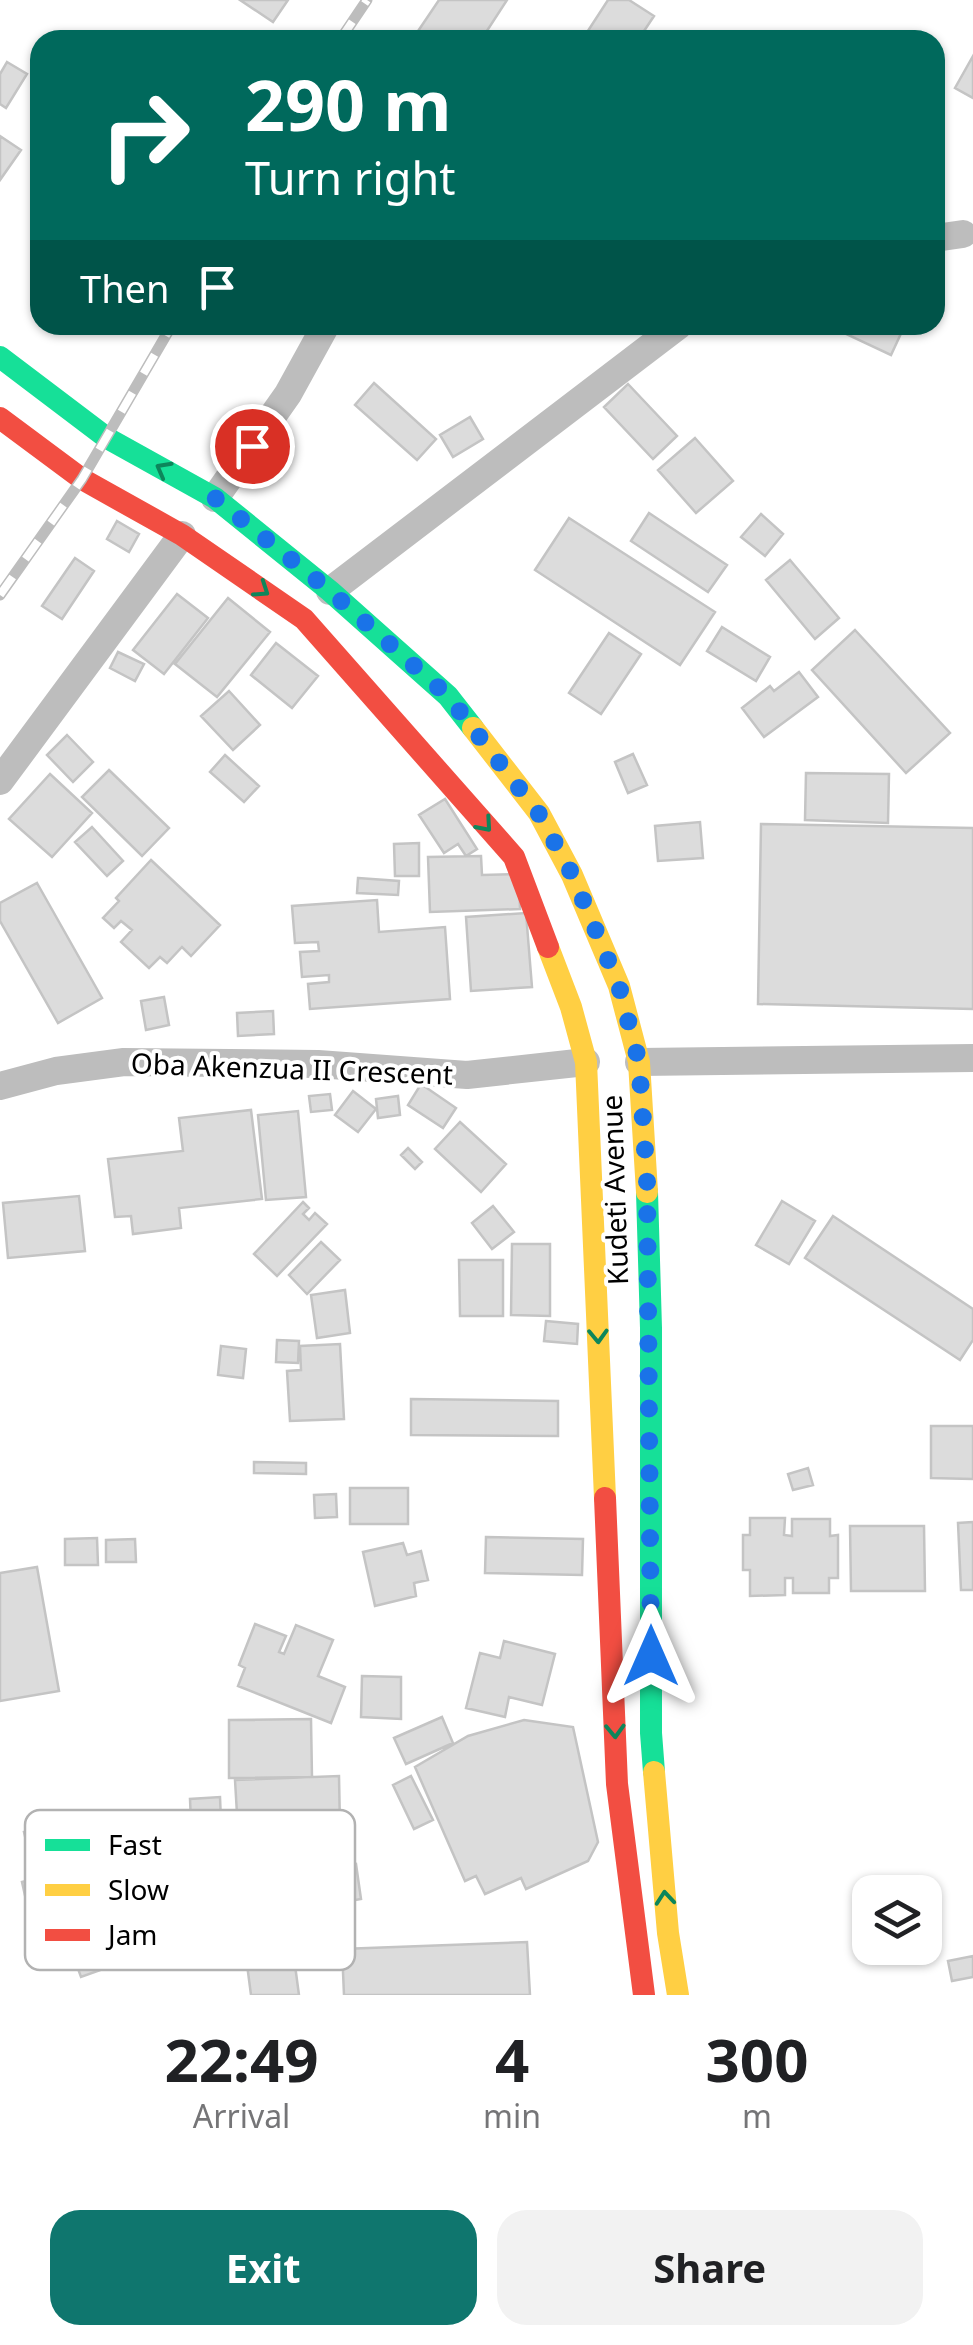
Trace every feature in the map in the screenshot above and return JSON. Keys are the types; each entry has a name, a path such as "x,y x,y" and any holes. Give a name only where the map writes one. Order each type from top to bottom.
{"main road":[{"name":"Kudeti Avenue","path":"0,357 107,438 215,498 330,591 448,696 539,814 572,874 619,986 639,1062 647,1179 651,1328 650,1733 668,1933 678,1995"},
{"name":"Kudeti Avenue","path":"0,418 82,479 182,535 304,619 514,858 571,1007 586,1062 617,1784 644,1995"}],"street":[{"path":"945,237 964,234"},
{"path":"215,498 288,394 320,335"},
{"path":"330,591 666,335"},
{"path":"0,782 182,535"},
{"path":"639,1062 973,1058"},
{"name":"Oba Akenzua II Crescent","path":"0,1086 56,1070 124,1062 318,1064 468,1074 586,1062"}],"building":[{"path":"240,0 288,0 273,22"},
{"path":"439,0 507,0 488,30 419,30"},
{"path":"608,0 629,0 654,16 645,30 588,30"},
{"path":"973,56 973,98 955,88"},
{"path":"7,62 27,74 6,108 0,104 0,74"},
{"path":"0,136 21,150 0,180"},
{"path":"848,335 900,335 891,355"},
{"path":"374,383 436,439 417,460 355,405"},
{"path":"628,384 677,436 653,459 604,407"},
{"path":"470,417 483,439 453,457 440,435"},
{"path":"695,438 733,481 696,513 658,470"},
{"path":"649,513 727,565 708,592 631,541"},
{"path":"761,514 783,534 765,556 741,537"},
{"path":"569,518 715,612 680,665 535,570"},
{"path":"117,521 139,534 129,552 107,539"},
{"path":"75,558 94,571 62,619 42,606"},
{"path":"790,560 839,618 815,639 766,580"},
{"path":"177,594 208,618 164,674 133,650"},
{"path":"228,598 270,632 217,697 175,664"},
{"path":"722,627 770,657 756,681 707,651"},
{"path":"855,630 950,733 906,773 812,670"},
{"path":"609,633 641,654 601,714 569,693"},
{"path":"276,643 318,676 292,708 251,675"},
{"path":"118,652 144,664 135,681 110,668"},
{"path":"799,672 818,697 764,737 742,708 770,686 774,691"},
{"path":"229,691 260,725 233,750 201,716"},
{"path":"67,735 93,762 73,782 47,755"},
{"path":"633,754 647,785 628,793 615,762"},
{"path":"225,755 259,786 244,802 210,772"},
{"path":"109,770 169,828 142,856 82,797"},
{"path":"806,773 889,774 888,823 805,820"},
{"path":"50,774 92,813 52,857 9,819"},
{"path":"445,799 477,849 466,856 458,844 444,853 419,815"},
{"path":"700,822 703,858 658,861 655,826"},
{"path":"761,824 973,828 973,1009 758,1004"},
{"path":"92,827 123,861 107,876 75,842"},
{"path":"419,843 419,876 395,876 394,844"},
{"path":"481,856 482,875 519,874 520,909 430,912 428,857"},
{"path":"151,860 220,925 191,956 182,947 167,963 160,957 149,968 121,942 132,930 121,921 114,928 103,918"},
{"path":"358,878 399,881 398,895 357,893"},
{"path":"37,883 102,998 58,1023 0,921 0,903"},
{"path":"377,900 379,932 445,927 450,999 310,1009 308,984 329,982 329,975 302,977 300,952 319,951 318,942 295,943 292,906"},
{"path":"526,913 532,987 471,991 466,917"},
{"path":"164,997 169,1025 146,1030 141,1001"},
{"path":"273,1011 274,1034 238,1036 237,1013"},
{"path":"421,1084 456,1108 443,1128 408,1105"},
{"path":"353,1091 376,1109 358,1132 335,1115"},
{"path":"330,1094 332,1110 311,1112 309,1096"},
{"path":"398,1096 400,1115 378,1118 376,1099"},
{"path":"251,1110 262,1199 179,1208 181,1228 133,1234 131,1216 115,1217 108,1159 183,1151 179,1118"},
{"path":"298,1111 306,1197 266,1200 258,1115"},
{"path":"460,1122 506,1164 481,1192 435,1149"},
{"path":"408,1148 422,1162 415,1169 401,1155"},
{"path":"79,1196 85,1251 8,1258 3,1203"},
{"path":"782,1201 815,1221 789,1264 756,1245"},
{"path":"303,1202 309,1208 303,1214 309,1220 315,1213 327,1224 277,1276 254,1254"},
{"path":"493,1206 514,1232 492,1249 472,1223"},
{"path":"833,1216 973,1309 973,1340 960,1360 805,1258"},
{"path":"321,1242 340,1260 307,1294 289,1275"},
{"path":"512,1244 550,1244 550,1316 511,1315"},
{"path":"459,1260 503,1260 503,1316 460,1316"},
{"path":"345,1290 350,1333 317,1338 311,1295"},
{"path":"546,1321 578,1324 577,1344 544,1341"},
{"path":"277,1340 299,1341 298,1363 276,1362"},
{"path":"340,1344 344,1419 290,1421 287,1371 301,1370 300,1346"},
{"path":"221,1346 246,1349 243,1378 218,1375"},
{"path":"411,1399 558,1401 558,1436 411,1435"},
{"path":"931,1426 973,1426 973,1479 931,1478"},
{"path":"254,1462 306,1463 306,1474 254,1473"},
{"path":"808,1468 813,1485 793,1490 788,1474"},
{"path":"350,1488 408,1488 408,1524 350,1524"},
{"path":"336,1494 337,1517 315,1518 314,1495"},
{"path":"750,1518 785,1518 784,1535 792,1536 792,1519 830,1519 830,1536 838,1535 838,1578 829,1578 829,1593 793,1593 793,1578 785,1578 785,1595 750,1596 750,1570 743,1570 743,1535 750,1535"},
{"path":"973,1522 973,1590 961,1590 958,1523"},
{"path":"850,1526 924,1526 925,1591 851,1591"},
{"path":"486,1537 583,1539 582,1575 485,1573"},
{"path":"97,1538 98,1565 65,1565 65,1539"},
{"path":"135,1539 136,1562 106,1562 106,1540"},
{"path":"403,1543 407,1555 421,1551 428,1580 414,1583 416,1596 375,1606 363,1552"},
{"path":"37,1567 59,1691 0,1701 0,1573"},
{"path":"255,1624 286,1636 279,1652 284,1654 296,1625 333,1640 318,1676 345,1687 331,1723 238,1686 245,1668 239,1665"},
{"path":"504,1641 555,1654 542,1705 509,1697 505,1717 466,1708 480,1653 500,1658"},
{"path":"362,1676 401,1677 401,1719 361,1717"},
{"path":"442,1717 453,1743 406,1764 394,1738"},
{"path":"311,1719 312,1777 229,1778 229,1720"},
{"path":"524,1720 573,1727 598,1842 588,1861 526,1889 521,1878 485,1894 476,1876 465,1881 415,1767 468,1736"},
{"path":"339,1776 340,1810 237,1810 235,1780"},
{"path":"411,1776 433,1820 414,1829 393,1785"},
{"path":"220,1797 221,1810 190,1810 190,1799"},
{"path":"355,1864 361,1899 355,1900"},
{"path":"527,1942 530,1995 344,1995 343,1970 355,1970 355,1949"},
{"path":"973,1956 973,1977 952,1981 948,1961"},
{"path":"78,1970 100,1970 81,1977"},
{"path":"248,1970 296,1970 299,1995 251,1995"}],"railway":[{"path":"347,30 367,0"},
{"path":"0,595 82,479 166,335"}],"traffic: fast":[{"path":"0,357 107,438 215,498 330,591 448,696 473,728"},
{"path":"647,1192 654,1772"}],"traffic: slow":[{"path":"473,728 539,813 572,875 619,986 639,1062 647,1192"},
{"path":"548,947 571,1007 586,1062 605,1498"},
{"path":"654,1772 668,1933 678,1995"}],"traffic: jam":[{"path":"0,418 82,479 182,535 304,619 514,857 548,947"},
{"path":"605,1498 617,1784 644,1995"}],"route":[{"path":"252,446 215,498 330,591 448,696 539,814 572,874 619,986 639,1062 647,1179 651,1656"}]}
